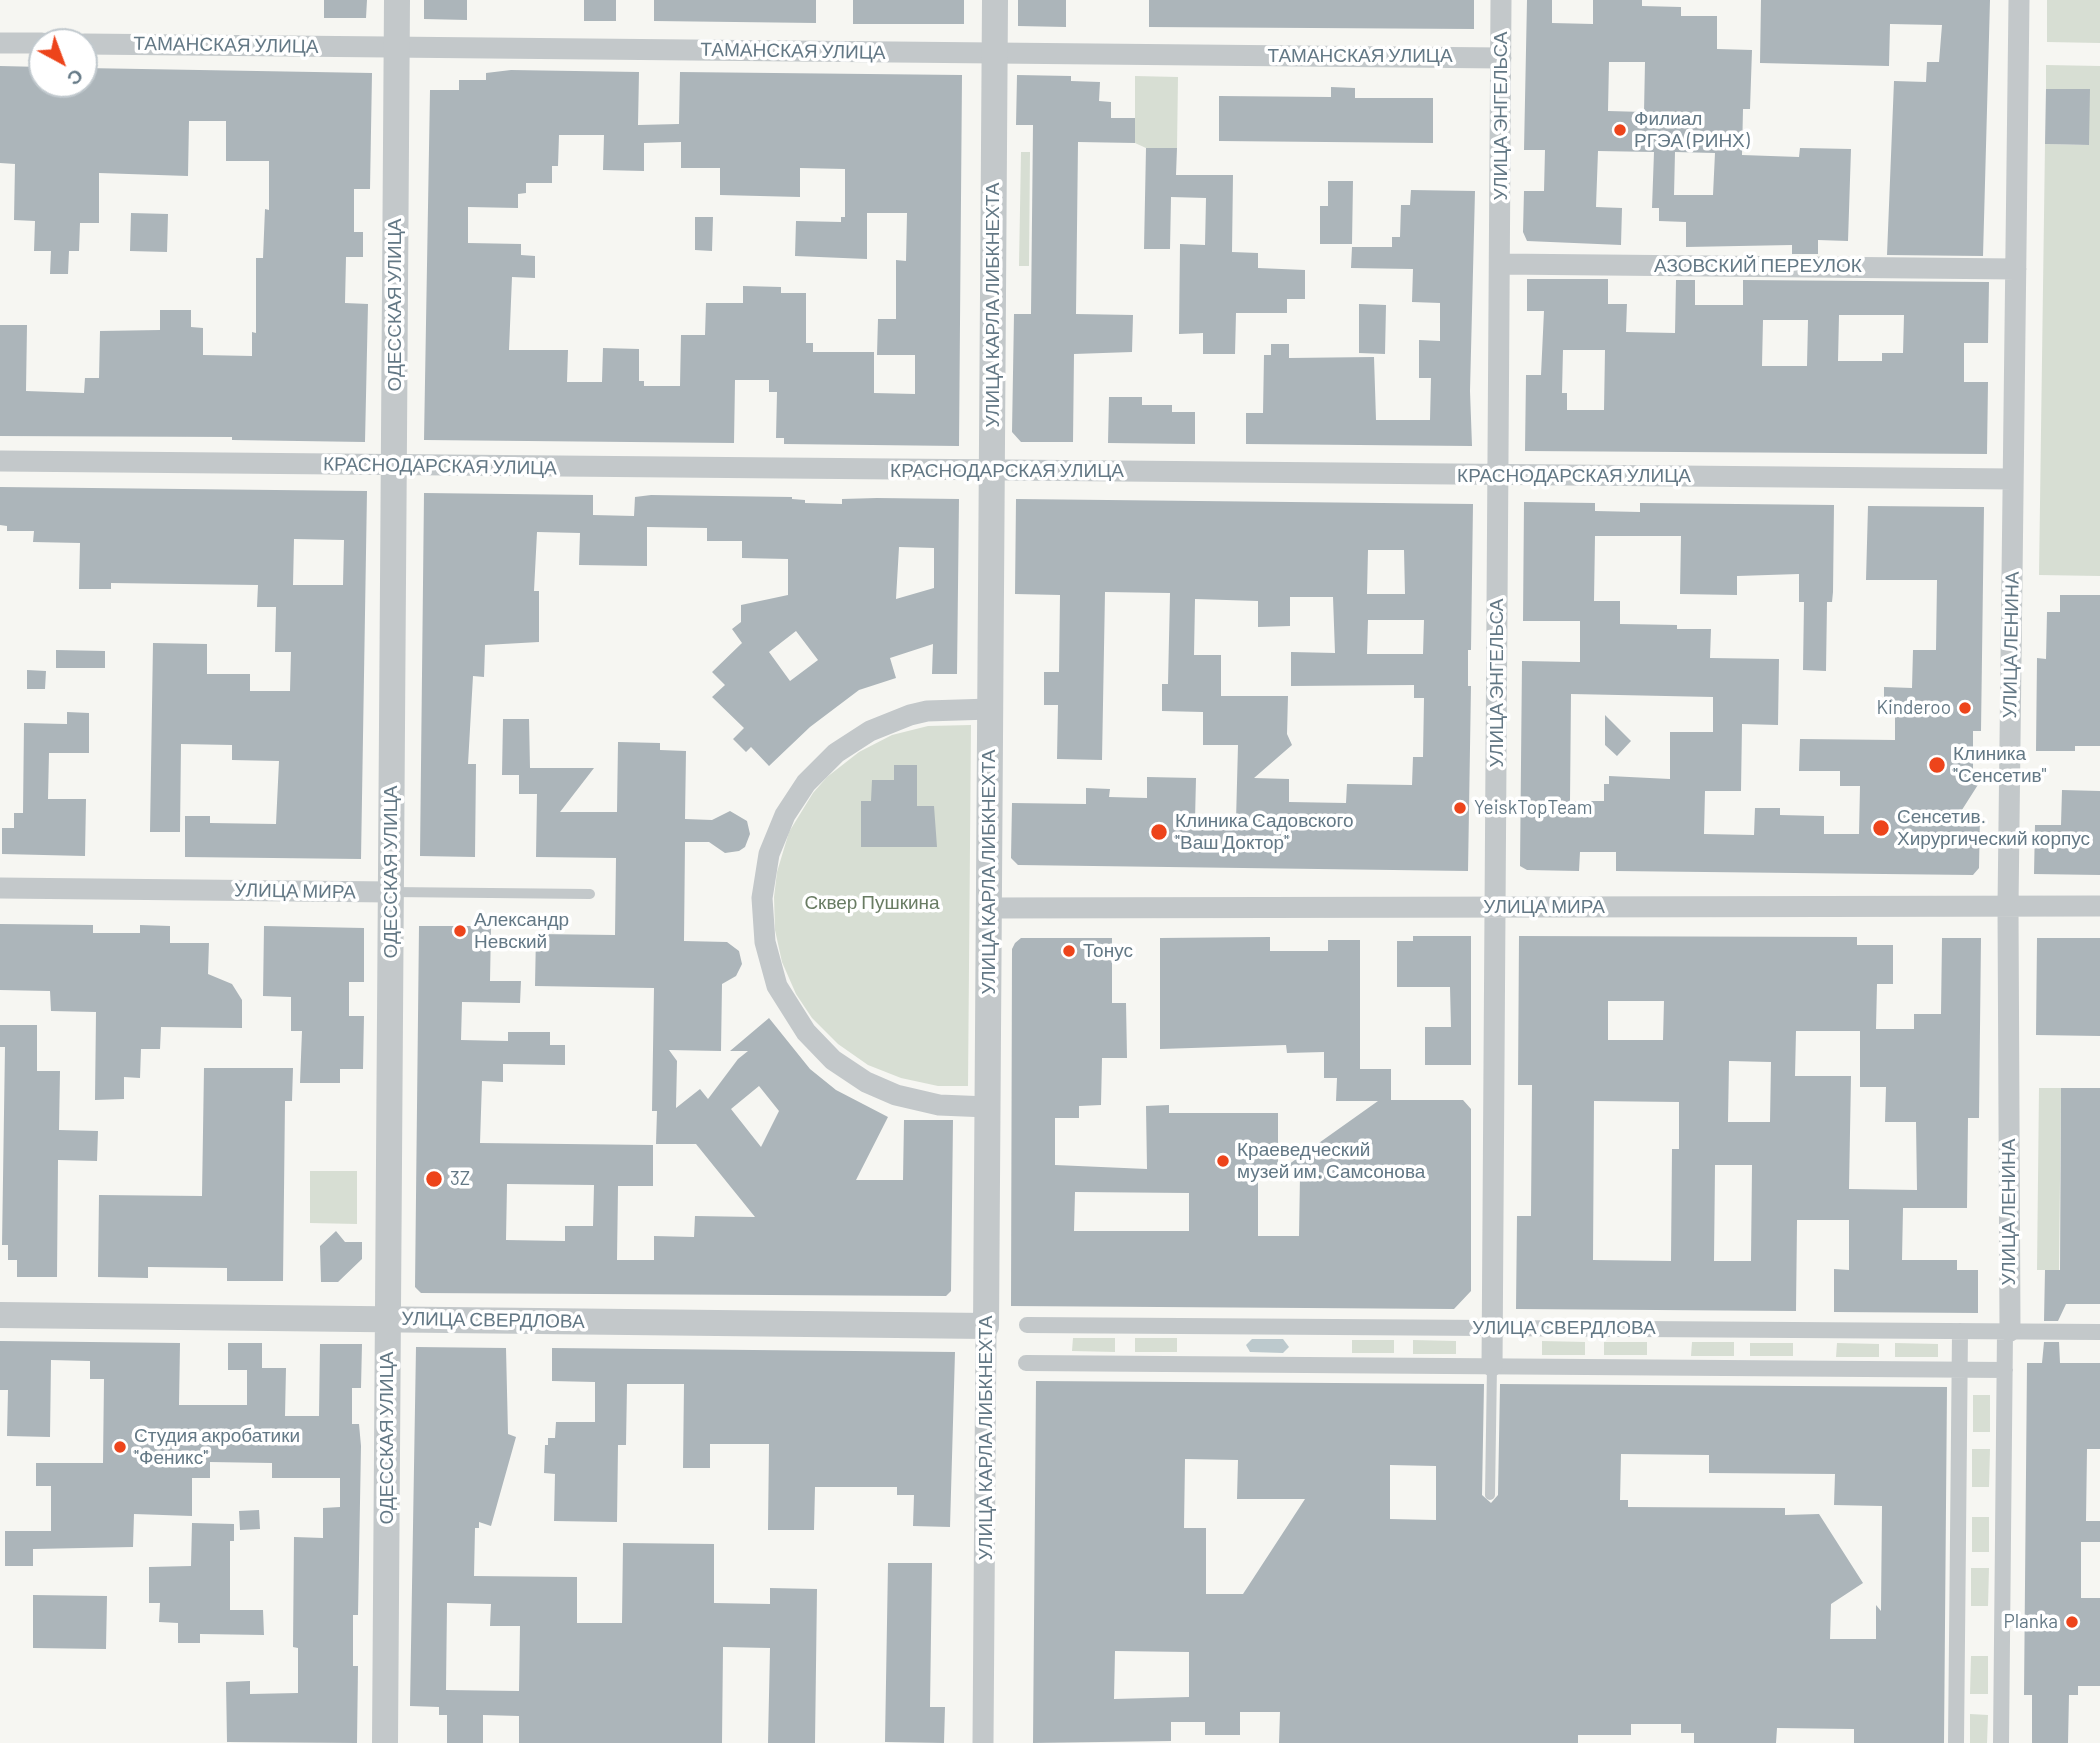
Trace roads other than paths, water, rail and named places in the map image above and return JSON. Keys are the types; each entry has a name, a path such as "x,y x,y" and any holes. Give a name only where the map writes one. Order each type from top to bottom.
{"street":[{"name":"ОДЕССКАЯ УЛИЦА","path":"385,1743 397,0"},
{"name":"УЛИЦА КАРЛА ЛИБКНЕХТА","path":"984,1743 995,0"},
{"name":"УЛИЦА ЭНГЕЛЬСА","path":"1492,1366 1502,0"},
{"name":"УЛИЦА ЛЕНИНА","path":"2001,1743 2019,0"},
{"path":"0,43 28,43"},
{"name":"ТАМАНСКАЯ УЛИЦА","path":"98,44 1501,58"},
{"name":"АЗОВСКИЙ ПЕРЕУЛОК","path":"1500,264 2016,269"},
{"name":"КРАСНОДАРСКАЯ УЛИЦА","path":"0,461 2013,479"},
{"path":"988,1107 940,1105 896,1096 847,1071 825,1052 794,1017 777,985 765,942 762,898 769,854 785,815 806,783 836,753 870,731 910,715 990,709"},
{"name":"УЛИЦА МИРА","path":"0,888 391,892"},
{"name":"УЛИЦА МИРА","path":"989,908 2100,906"},
{"name":"УЛИЦА СВЕРДЛОВА","path":"0,1315 986,1326"},
{"name":"УЛИЦА СВЕРДЛОВА","path":"1027,1325 2100,1332"},
{"path":"1956,1743 1960,1331"},
{"path":"1026,1363 2005,1370"}],"lane":[{"name":"УЛИЦА МИРА","path":"391,892 590,894"},
{"path":"1490,1495 1492,1366"}],"place":[{"name":"Филиал РГЭА (РИНХ)","path":"1620,130"},
{"name":"Kinderoo","path":"1965,708"},
{"name":"Клиника \"Сенсетив\"","path":"1937,765"},
{"name":"YeiskTopTeam","path":"1460,808"},
{"name":"Сенсетив. Хирургический корпус","path":"1881,828"},
{"name":"Клиника Садовского \"Ваш Доктор\"","path":"1159,832"},
{"name":"Александр Невский","path":"460,931"},
{"name":"Тонус","path":"1069,951"},
{"name":"Краеведческий музей им. Самсонова","path":"1223,1161"},
{"name":"3Z","path":"434,1179"},
{"name":"Студия акробатики \"Феникс\"","path":"120,1447"},
{"name":"Planka","path":"2072,1622"}],"park label":[{"name":"Сквер Пушкина","path":"872,903"}]}
